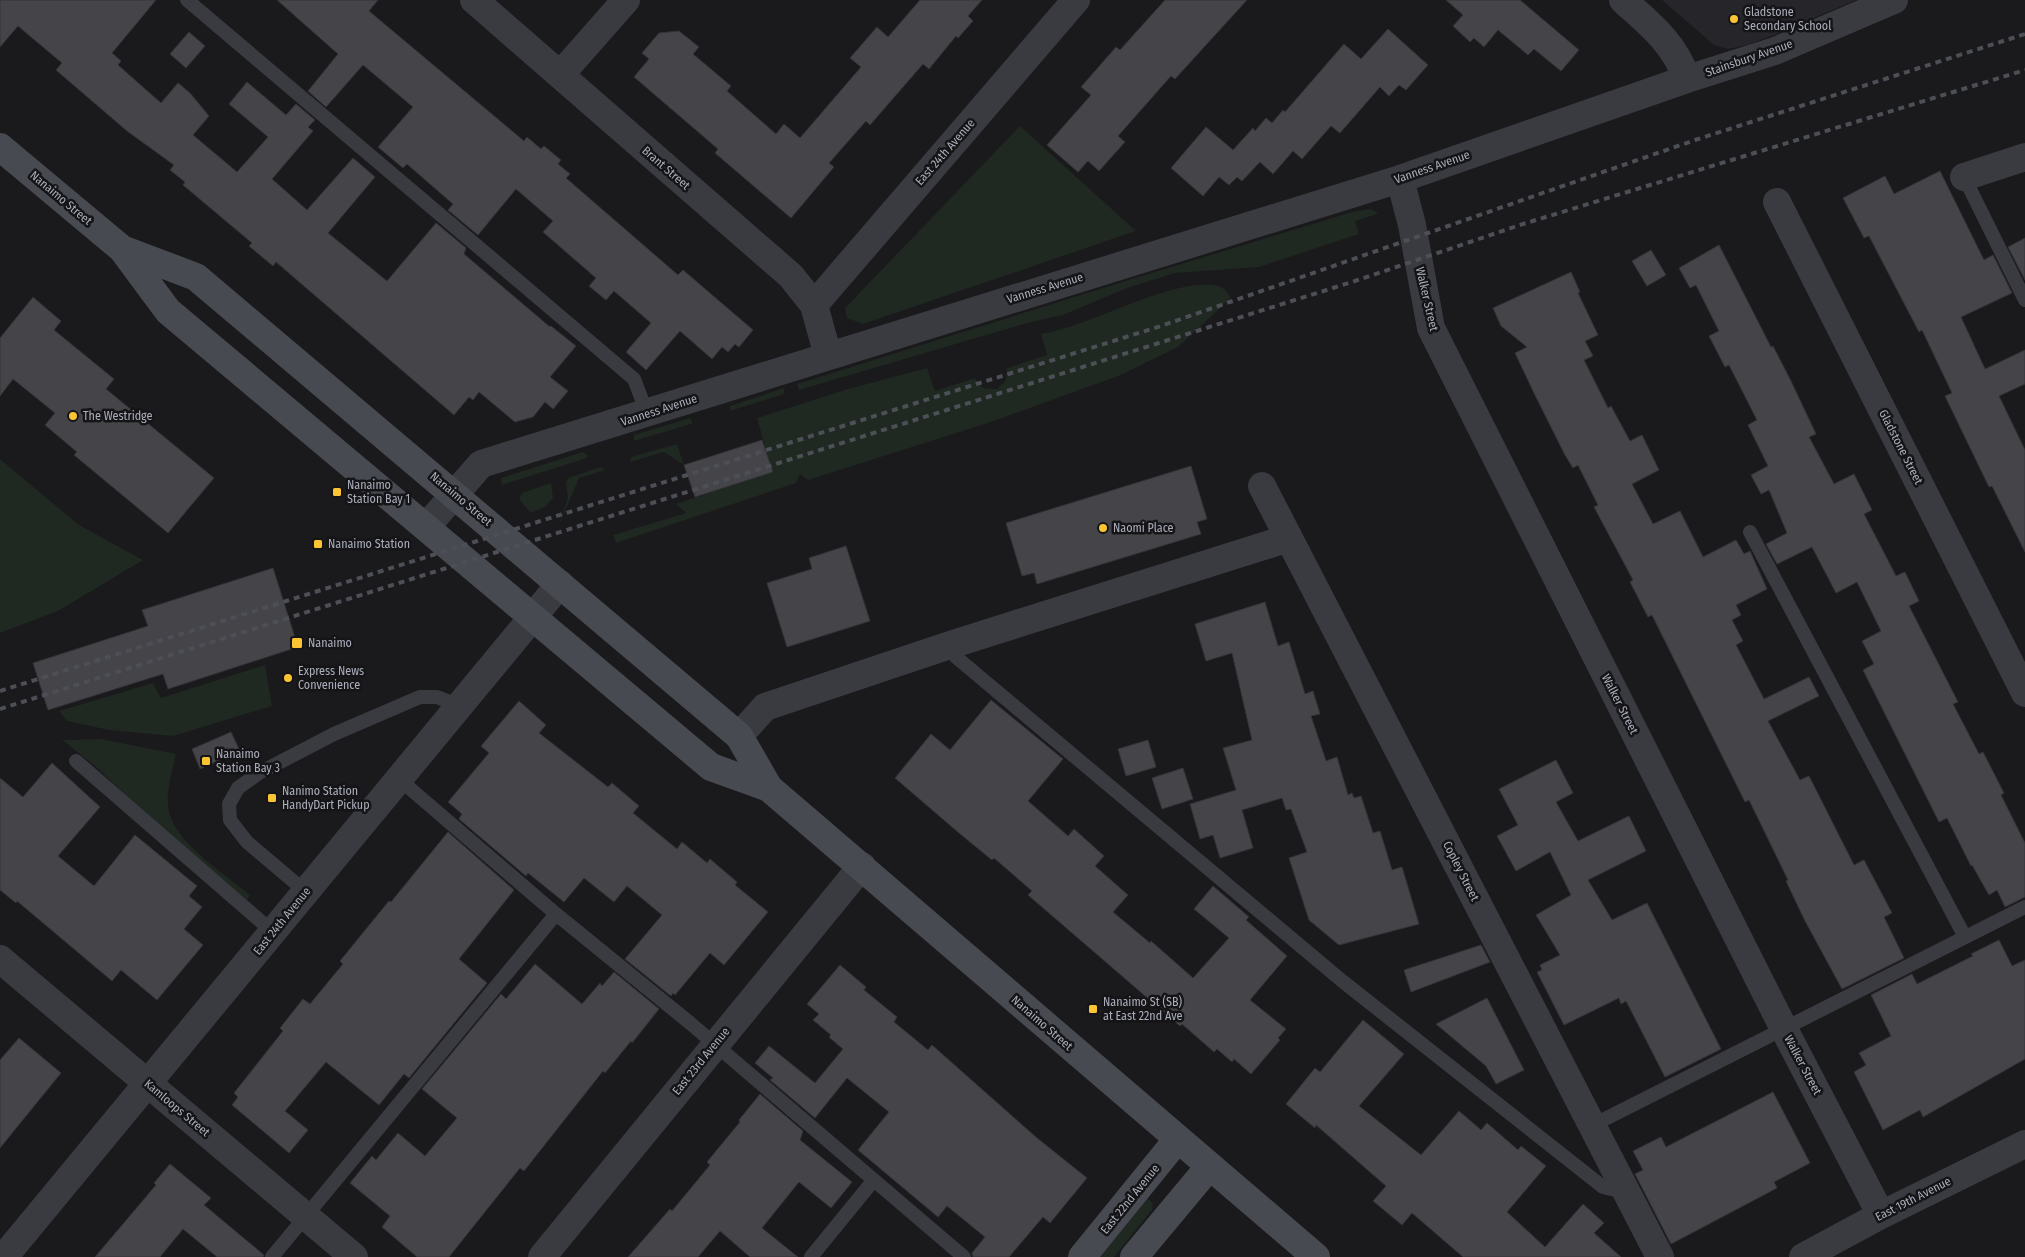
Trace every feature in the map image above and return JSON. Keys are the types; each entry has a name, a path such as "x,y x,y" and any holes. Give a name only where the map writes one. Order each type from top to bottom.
{"main road":[{"name":"Nanaimo Street","path":"0,148 122,249 168,311 711,767 769,788"},
{"name":"Nanaimo Street","path":"122,249 196,277 455,494 739,736 769,788 862,866 1208,1167 1316,1257"},
{"name":"East 22nd Avenue","path":"1082,1257 1178,1140"},
{"path":"1134,1257 1208,1167"}],"street":[{"name":"Brant Street","path":"474,0 791,276 814,305 828,356"},
{"path":"560,76 626,0"},
{"name":"East 24th Avenue","path":"814,305 1076,0"},
{"path":"1623,0 1661,34 1680,60 1687,79"},
{"name":"Stainsbury Avenue","path":"1687,79 1774,52 1894,0"},
{"name":"Vanness Avenue","path":"426,527 481,464 1400,179 1687,79"},
{"path":"1964,177 2025,157"},
{"name":"Walker Street","path":"1400,179 1412,225 1431,328 1784,1029 1881,1215"},
{"name":"Gladstone Street","path":"1777,202 2025,693"},
{"name":"Copley Street","path":"1262,486 1660,1257"},
{"path":"739,736 765,706 1288,538"},
{"name":"East 24th Avenue","path":"4,1257 560,584"},
{"name":"East 23rd Avenue","path":"542,1257 862,866"},
{"name":"Kamloops Street","path":"0,959 354,1257"},
{"name":"East 19th Avenue","path":"1802,1257 1881,1215 2025,1144"}],"lane":[{"path":"187,0 634,379 647,413"},
{"path":"1964,177 2025,300"},
{"path":"1750,532 1965,937"},
{"path":"950,645 956,657 1341,980 1603,1187 1629,1194"},
{"path":"306,892 247,842 230,820 229,804 238,788 259,773 334,734 420,697 437,697 460,706"},
{"path":"76,761 273,932"},
{"path":"399,779 556,914 715,1044 964,1257"},
{"path":"1593,1125 2025,907"},
{"path":"272,1257 556,914"},
{"path":"811,1257 873,1181"}],"shaded area":[{"path":"1662,0 1856,0 1774,35 1747,45 1728,49 1714,45"},
{"path":"1020,126 1136,231 863,324 847,318 845,308"},
{"path":"1370,209 1377,212 1377,214 1355,221 1359,234 1259,267 1175,273 1127,288 1063,315 1027,323 799,390 797,384 1132,279 1352,212"},
{"path":"1195,285 1220,287 1231,298 1178,347 1121,375 988,423 808,480 800,474 796,483 616,543 613,535 686,513 676,504 772,472 757,418 848,389 927,368 935,391 975,378 983,388 997,389 1006,380 1007,368 1047,355 1041,334 1080,323 1137,301"},
{"path":"784,388 784,394 730,411 730,406"},
{"path":"690,418 693,423 691,424 634,441 634,435"},
{"path":"677,444 684,465 664,452 630,462 631,457"},
{"path":"583,452 589,456 502,485 501,478"},
{"path":"0,459 79,525 143,560 58,611 0,633"},
{"path":"601,467 605,470 579,478 557,530 568,498 566,483 568,478"},
{"path":"551,483 553,498 545,507 531,513 519,499 522,493"},
{"path":"265,665 272,706 173,736 109,730 67,721 59,711 153,683 161,698"},
{"path":"101,739 176,754 168,794 171,818 185,840 195,850 250,895 247,900 163,830 94,765 62,740"},
{"path":"1147,1198 1153,1203 1152,1210 1114,1257 1093,1257"}],"building":[{"path":"0,0 156,0 112,53 121,61 118,65 161,103 178,83 190,93 209,116 193,135 237,172 268,137 229,104 247,82 286,115 296,104 315,120 308,127 313,131 272,179 307,210 353,158 375,177 328,233 387,281 436,223 466,248 464,254 550,327 576,346 550,377 568,391 553,409 545,402 533,417 515,422 479,392 473,400 469,397 454,415 276,262 273,266 249,246 252,243 183,185 185,182 170,170 174,165 127,131 56,70 62,63 18,26 0,47"},
{"path":"277,0 378,0 369,11 524,141 527,137 541,149 544,146 561,160 558,164 570,174 566,178 678,275 683,270 753,330 739,347 735,344 728,352 722,347 712,359 680,331 646,370 626,352 651,323 614,291 606,300 589,286 596,278 543,232 553,221 516,189 478,235 448,210 453,204 407,164 403,168 378,147 413,107 363,65 326,107 308,91 338,54"},
{"path":"920,0 982,0 968,16 973,21 958,38 956,36 929,69 923,64 870,125 866,121 829,163 834,167 791,218 715,153 718,149 634,77 649,59 642,53 659,33 679,31 699,47 693,54 731,86 727,91 776,134 784,124 800,138 861,67 850,58 877,27 888,37"},
{"path":"1165,0 1247,0 1175,79 1171,76 1118,136 1125,142 1099,171 1088,161 1078,172 1047,145 1091,95 1081,87 1116,47 1120,50"},
{"path":"1446,0 1520,0 1579,50 1561,71 1534,49 1528,55 1498,30 1484,47 1474,38 1470,42 1453,26 1463,15"},
{"path":"1388,29 1428,65 1406,90 1399,85 1389,96 1380,87 1340,133 1331,126 1302,159 1293,151 1273,174 1260,162 1242,181 1237,177 1229,185 1219,177 1203,196 1171,168 1206,127 1233,150 1253,128 1255,131 1266,118 1272,123 1283,110 1285,112 1344,44 1361,59"},
{"path":"189,32 205,46 186,68 170,54"},
{"path":"1940,171 1984,260 1993,255 2012,293 1961,317 1985,369 2025,350 2025,384 1999,396 2025,450 2025,552 1992,486 1989,487 1945,396 1952,393 1922,330 1919,332 1869,236 1864,238 1843,198 1885,176 1894,194"},
{"path":"2025,238 2025,280 2008,247"},
{"path":"1719,245 1771,347 1773,346 1790,379 1816,434 1809,437 1834,484 1854,474 1872,510 1864,514 1896,576 1905,572 1919,601 1909,606 1958,702 1953,704 1979,754 1983,752 2004,793 2001,795 2025,843 2025,897 2005,907 1997,890 1989,895 1971,866 1947,818 1939,822 1863,670 1874,664 1862,641 1881,631 1857,582 1836,593 1812,547 1777,564 1766,544 1787,533 1769,490 1761,494 1751,475 1768,466 1748,425 1757,420 1729,365 1725,367 1709,336 1719,331 1696,285 1690,288 1679,268"},
{"path":"1651,250 1666,275 1647,286 1632,261"},
{"path":"1571,272 1580,292 1578,293 1598,335 1585,341 1593,356 1584,360 1608,408 1611,406 1630,441 1642,435 1659,470 1632,484 1653,524 1680,511 1703,557 1736,540 1744,554 1750,551 1767,589 1736,605 1741,615 1732,620 1743,641 1736,645 1764,699 1809,677 1819,696 1768,721 1800,780 1809,776 1854,865 1864,860 1892,913 1884,917 1904,958 1842,989 1804,919 1786,881 1788,880 1749,800 1745,802 1652,615 1648,617 1630,582 1633,580 1594,507 1598,505 1578,465 1573,468 1565,455 1534,393 1515,353 1527,347 1501,326 1493,308"},
{"name":"The Westridge","path":"33,297 61,321 54,330 114,379 106,389 214,478 168,533 74,455 77,452 45,425 55,413 13,379 0,396 0,338"},
{"path":"762,440 773,472 695,497 684,465"},
{"name":"Naomi Place","path":"1191,466 1207,519 1197,522 1201,534 1037,584 1034,573 1022,576 1006,523"},
{"path":"846,546 870,621 787,647 767,583 812,569 809,558"},
{"path":"273,568 298,647 168,689 163,674 48,710 33,663 148,626 142,610"},
{"path":"1265,602 1278,646 1289,642 1305,694 1313,691 1320,714 1311,716 1326,761 1337,757 1348,795 1352,793 1354,798 1361,796 1373,833 1380,831 1392,870 1402,867 1419,924 1339,945 1309,920 1289,858 1307,852 1291,809 1286,810 1282,798 1242,810 1253,848 1220,858 1213,835 1200,839 1190,804 1236,790 1223,748 1252,740 1232,653 1206,661 1195,624"},
{"path":"991,700 1063,759 1028,801 1068,836 1074,829 1104,856 1095,866 1128,895 1113,912 1150,943 1151,941 1193,978 1229,938 1194,909 1213,886 1249,917 1246,920 1287,956 1250,1000 1286,1029 1278,1038 1280,1040 1251,1074 1234,1059 1232,1062 1217,1049 1214,1052 1182,1024 1180,1026 1028,895 1032,891 994,858 992,860 959,833 895,778 931,734 950,750"},
{"path":"519,701 546,725 539,733 608,787 612,783 639,806 633,813 677,849 682,842 707,863 710,859 737,882 735,885 768,912 724,965 710,953 675,995 673,993 671,996 625,959 662,915 627,886 614,902 584,878 564,902 528,873 526,876 459,819 462,814 448,802 489,753 481,746"},
{"path":"231,732 240,751 200,769 192,749"},
{"path":"1148,740 1156,767 1126,776 1118,749"},
{"path":"1556,760 1573,793 1556,802 1578,841 1629,816 1646,851 1588,880 1612,920 1647,903 1721,1049 1665,1077 1626,1001 1621,1004 1619,998 1564,1025 1537,972 1542,970 1540,965 1560,955 1536,915 1571,895 1550,852 1516,871 1497,836 1518,825 1499,789"},
{"path":"52,763 100,807 58,856 94,886 135,835 197,886 189,896 202,907 184,929 203,945 157,1000 121,970 112,981 17,901 16,903 0,890 0,778 23,797"},
{"path":"1183,768 1193,799 1162,809 1152,778"},
{"path":"448,832 514,890 459,959 487,983 409,1078 404,1074 379,1105 326,1062 285,1111 308,1130 289,1153 232,1105 238,1097 234,1093 283,1031 280,1028 303,999 310,1004 343,964 340,961"},
{"path":"1999,940 2012,966 2025,960 2025,1059 1923,1117 1920,1110 1883,1130 1854,1072 1866,1065 1859,1053 1891,1036 1871,995 1912,974 1917,984 1973,956 1971,954"},
{"path":"1481,945 1490,962 1411,992 1404,970"},
{"path":"535,964 582,1004 600,983 602,986 614,972 659,1009 605,1073 603,1071 524,1171 520,1168 449,1257 417,1257 382,1227 390,1216 350,1183 372,1156 376,1160 398,1133 425,1156 457,1118 422,1089 501,994 506,999"},
{"path":"840,965 866,987 864,990 897,1017 894,1022 928,1050 932,1045 1037,1138 1087,1178 1050,1223 1043,1217 1009,1257 973,1257 972,1253 985,1237 947,1206 938,1217 858,1150 889,1112 847,1078 815,1118 770,1080 773,1078 755,1063 769,1046 815,1083 843,1049 829,1037 831,1035 813,1020 819,1014 807,1004"},
{"path":"1487,998 1524,1070 1496,1084 1486,1066 1436,1024"},
{"path":"1363,1020 1404,1054 1359,1106 1421,1155 1459,1111 1481,1130 1487,1123 1518,1150 1521,1146 1546,1166 1507,1212 1545,1247 1583,1204 1604,1223 1594,1233 1621,1257 1463,1257 1412,1213 1402,1225 1373,1201 1386,1186 1316,1125 1315,1128 1286,1104 1315,1068 1320,1072"},
{"path":"19,1038 61,1073 0,1148 0,1060"},
{"path":"1773,1092 1810,1163 1774,1182 1777,1188 1671,1244 1635,1174 1643,1170 1633,1151 1661,1137 1666,1147"},
{"path":"760,1094 803,1131 800,1140 852,1182 831,1208 799,1182 762,1228 798,1257 750,1257 720,1231 698,1257 628,1257 670,1209 672,1211 710,1165 707,1162"},
{"path":"170,1164 211,1198 204,1205 264,1255 263,1257 217,1257 183,1229 160,1257 95,1257 156,1185 154,1183"}],"railway":[{"path":"0,691 1161,326 1695,140 2025,34"},
{"path":"0,709 1355,281 1523,224 2025,70"}],"place":[{"name":"Gladstone Secondary School","path":"1734,19"},
{"name":"The Westridge","path":"73,416"},
{"name":"Nanaimo Station Bay 1","path":"337,492"},
{"name":"Naomi Place","path":"1103,528"},
{"name":"Nanaimo Station","path":"318,544"},
{"name":"Nanaimo","path":"297,643"},
{"name":"Express News Convenience","path":"288,678"},
{"name":"Nanaimo Station Bay 3","path":"206,761"},
{"name":"Nanimo Station HandyDart Pickup","path":"272,798"},
{"name":"Nanaimo St (SB) at East 22nd Ave","path":"1093,1009"}]}
